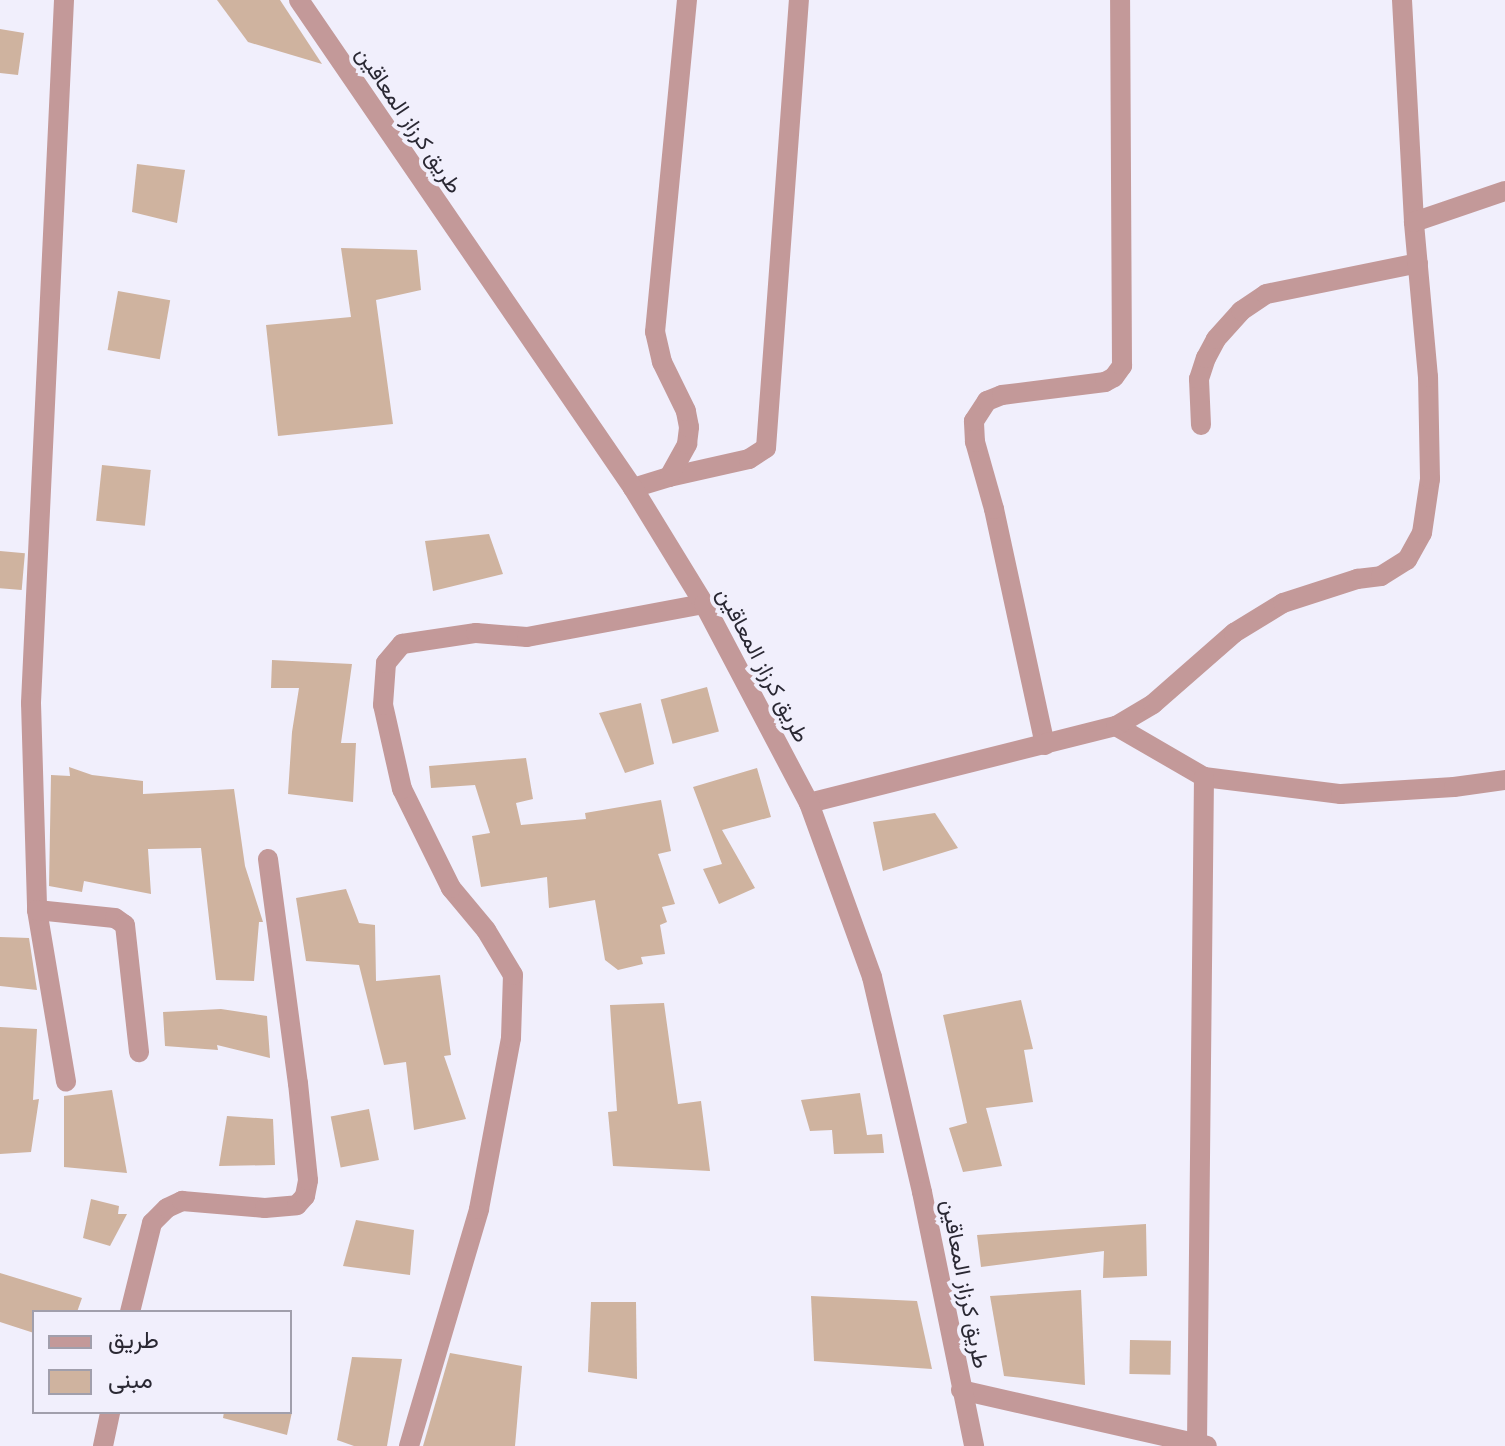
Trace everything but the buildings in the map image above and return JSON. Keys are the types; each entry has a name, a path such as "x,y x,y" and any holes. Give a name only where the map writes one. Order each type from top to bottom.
{"street":[{"path":"64,0 31,703 37,910 66,1082"},
{"name":"طريق كرزاز المعاقين","path":"299,0 633,488 704,604 809,803 872,977 922,1192 974,1446"},
{"path":"669,477 687,444 689,427 686,411 662,362 655,332 687,0"},
{"path":"633,488 749,459 766,448 799,0"},
{"path":"1045,745 994,509 975,442 974,421 987,401 1002,395 1105,382 1114,377 1122,366 1120,0"},
{"path":"809,803 1116,726 1153,704 1234,633 1283,603 1357,579 1381,576 1407,560 1422,533 1430,479 1428,377 1414,222 1402,0"},
{"path":"1414,222 1505,191"},
{"path":"1201,425 1199,379 1206,358 1216,339 1241,311 1266,294 1418,263"},
{"path":"409,1446 479,1209 511,1038 513,975 486,930 451,888 402,789 383,705 386,663 402,644 476,633 527,637 704,604"},
{"path":"1116,726 1204,777 1341,794 1454,787 1505,780"},
{"path":"961,1390 1202,1445 1204,777"},
{"path":"130,1310 152,1223 167,1208 182,1201 265,1208 297,1205 305,1196 308,1180 298,1084 268,859"},
{"path":"37,910 115,918 125,925 139,1052"},
{"path":"103,1446 110,1414"}]}
